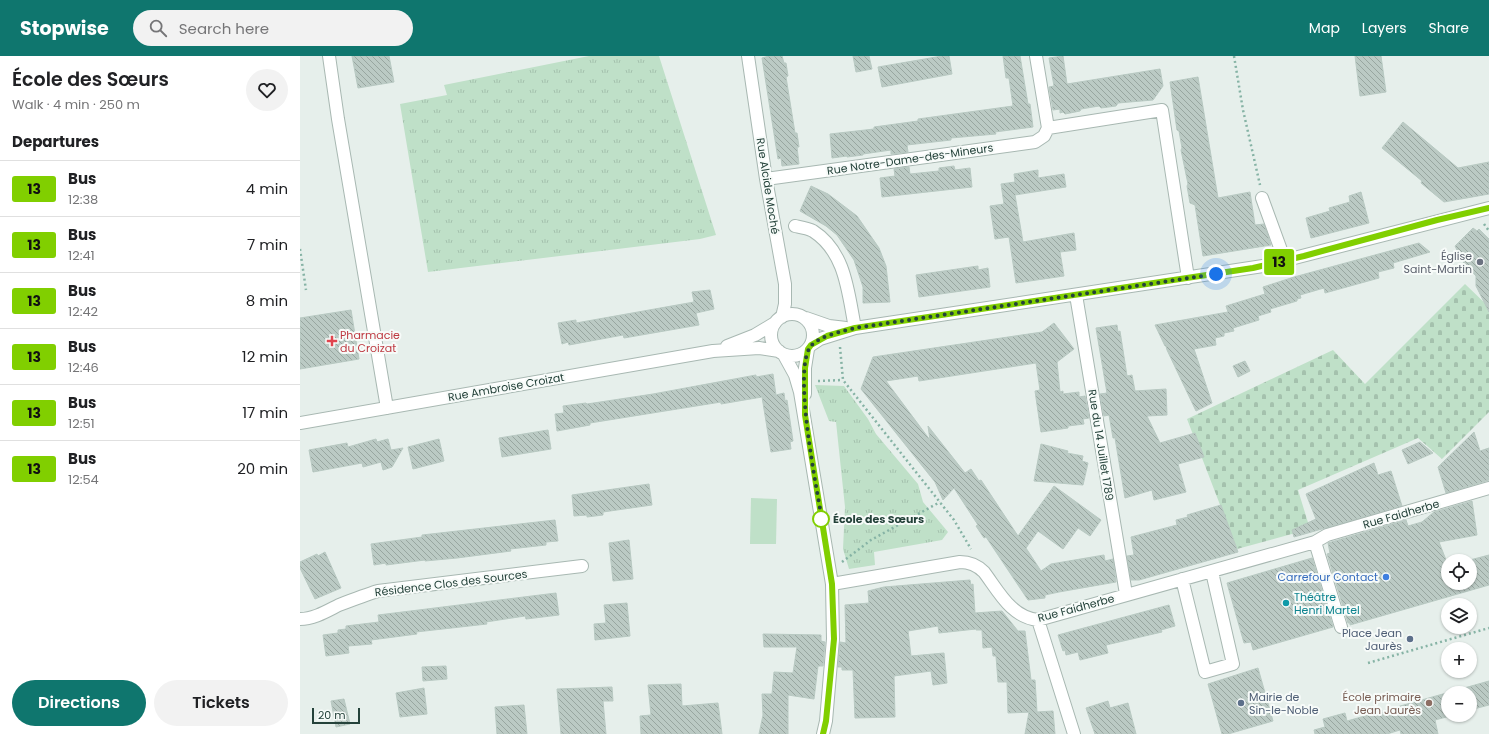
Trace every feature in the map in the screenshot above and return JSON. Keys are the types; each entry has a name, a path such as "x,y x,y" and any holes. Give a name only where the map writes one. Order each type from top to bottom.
{"street":[{"path":"329,56 338,119 387,408"},
{"name":"Rue Alcide Moché","path":"748,56 766,179 786,291 785,304 779,320"},
{"path":"1036,56 1048,128 1162,110 1188,278"},
{"name":"Rue Notre-Dame-des-Mineurs","path":"766,179 1035,142 1044,136 1048,128"},
{"path":"1262,198 1285,261"},
{"path":"782,353 797,356 820,339 855,328 1244,270 1285,261 1489,208"},
{"path":"795,226 812,230 833,248 843,268 855,328"},
{"name":"Rue du 14 Juillet 1789","path":"1076,295 1126,594"},
{"path":"823,734 826,721 834,639 831,578 800,392 795,375 782,353 772,340 771,333 779,320 792,314 829,326 855,328"},
{"path":"805,318 813,329 813,339 805,368 805,415"},
{"name":"Rue Ambroise Croizat","path":"713,351 747,338 779,320"},
{"name":"Rue Ambroise Croizat","path":"300,423 713,351 759,348 782,353"},
{"name":"Rue Faidherbe","path":"831,578 967,562 980,568 984,572 1012,608 1028,618 1038,620 1315,542 1327,535 1489,488"},
{"path":"1315,542 1341,627"},
{"name":"Résidence Clos des Sources","path":"300,619 307,619 316,616 356,598 378,591 582,566"},
{"path":"1182,579 1205,672 1233,664 1212,572"},
{"path":"1038,620 1074,734"}],"path":[{"path":"1234,56 1243,110 1262,198"},
{"path":"300,250 306,290"},
{"path":"839,332 843,380 954,520 973,552"},
{"path":"831,578 871,540 940,502"},
{"path":"1368,663 1489,628"}],"green space":[{"path":"589,56 659,56 716,235 700,239 428,272 400,104 447,95 444,85"},
{"path":"1465,284 1489,307 1489,412 1442,459 1418,438 1298,490 1310,529 1237,549 1187,419 1333,350 1365,384"},
{"path":"815,385 844,386 868,419 876,434 918,484 923,502 948,532 942,540 874,552 875,565 849,569 843,549 845,507 836,422 829,421"},
{"path":"751,498 777,499 776,544 750,544"}],"building":[{"path":"352,56 389,56 394,82 358,88"},
{"path":"769,56 782,56 784,63 786,63 788,76 786,77 795,133 797,133 799,147 797,147 799,164 782,166 781,158 778,159 762,58"},
{"path":"853,56 869,56 872,69 856,72"},
{"path":"949,56 952,74 882,87 878,67"},
{"path":"1003,56 1020,56 1033,127 995,132 996,134 951,138 951,140 907,145 908,152 891,154 891,150 832,158 830,134 874,129 874,127 918,121 918,119 1013,106 1009,78 1006,78"},
{"path":"1063,56 1067,84 1160,69 1163,86 1153,100 1118,103 1116,106 1101,108 1099,106 1081,109 1080,111 1065,114 1063,112 1060,113 1060,109 1053,110 1049,87 1054,86 1049,58"},
{"path":"1355,56 1381,56 1386,92 1360,96"},
{"path":"1198,77 1218,198 1250,192 1255,225 1264,224 1271,245 1203,256 1195,205 1190,203 1170,82"},
{"path":"1403,122 1458,168 1489,162 1489,194 1444,202 1421,183 1422,181 1382,148"},
{"path":"954,166 955,170 970,168 972,187 882,197 880,178 895,176 894,169 909,167 910,174 939,171 939,168"},
{"path":"1038,170 1038,178 1064,174 1066,187 1015,195 1023,242 1074,233 1076,250 1060,252 1064,276 1016,283 1009,237 995,239 990,206 1004,204 1001,184 1015,182 1014,174"},
{"path":"811,186 828,194 857,216 879,248 886,266 890,302 863,303 863,287 854,260 837,235 826,226 800,211"},
{"path":"1361,192 1369,223 1311,238 1306,218 1330,211 1329,208 1350,202 1349,196"},
{"name":"Église Saint-Martin","path":"1473,228 1477,231 1479,229 1489,239 1489,312 1476,286 1476,276 1463,262 1455,246"},
{"path":"1419,243 1430,252 1393,263 1394,268 1378,272 1379,278 1325,293 1324,288 1300,295 1301,298 1297,299 1297,301 1270,309 1271,312 1258,316 1259,320 1233,328 1234,331 1224,333 1224,336 1215,338 1216,345 1194,349 1212,403 1196,411 1155,325 1228,312 1226,306 1265,294 1263,287 1294,277"},
{"path":"978,266 978,270 988,268 990,287 919,297 916,275"},
{"path":"710,290 714,309 696,313 699,325 624,338 623,335 569,345 568,342 562,344 558,323 576,320 576,323 694,302 692,292"},
{"path":"351,310 359,359 300,369 300,318"},
{"path":"1054,323 1074,349 1057,362 1060,392 1063,391 1063,394 1079,392 1079,397 1085,396 1089,418 1083,419 1084,424 1041,432 1035,391 1040,390 1036,363 919,381 918,376 886,381 930,440 928,426 965,473 971,469 979,481 981,480 1018,536 1054,486 1101,520 1090,536 1078,528 1063,549 1038,531 1026,548 1041,571 1051,564 1104,555 1105,561 1113,559 1116,582 1059,592 1045,595 1045,598 1028,600 986,537 984,538 976,526 978,525 954,488 943,500 935,482 861,389 873,357 1042,332"},
{"path":"1117,325 1118,332 1120,331 1127,376 1132,375 1135,391 1166,389 1167,415 1147,416 1160,443 1195,433 1204,457 1178,464 1186,492 1154,500 1152,490 1125,498 1115,438 1113,438 1109,415 1104,416 1100,394 1107,393 1096,328"},
{"path":"1245,361 1250,371 1238,377 1233,366"},
{"path":"773,374 776,395 784,393 785,401 787,400 793,441 790,442 791,449 771,452 762,397 590,423 590,425 557,431 555,414 564,413 563,406 653,394 756,375 756,377"},
{"path":"548,430 551,449 502,457 499,438"},
{"path":"1474,432 1480,451 1489,448 1489,480 1446,493 1438,467"},
{"path":"376,439 377,442 388,439 391,450 403,448 392,467 383,470 381,462 363,467 362,463 313,472 309,450 347,443 348,447"},
{"path":"439,439 444,461 413,469 408,447"},
{"path":"1420,442 1433,453 1408,464 1402,450"},
{"path":"1041,444 1068,451 1067,453 1083,456 1082,461 1088,463 1083,485 1034,481"},
{"path":"1374,463 1378,475 1391,471 1402,506 1294,537 1292,530 1316,519 1306,494"},
{"path":"649,484 652,505 603,512 603,515 587,517 587,515 574,516 572,495"},
{"path":"1472,501 1477,535 1439,542 1444,554 1441,554 1441,590 1472,590 1350,625 1350,623 1348,623 1327,554 1330,553 1328,543 1406,520 1408,526 1422,522 1434,512"},
{"path":"1221,505 1238,552 1139,580 1131,580 1127,556 1134,555 1131,537 1177,525 1176,520 1188,517 1187,515"},
{"path":"555,520 558,541 546,542 546,545 510,549 511,551 457,558 374,565 371,544 422,537 422,535"},
{"path":"629,540 633,579 613,581 609,543"},
{"path":"325,552 341,588 315,599 300,568 300,562"},
{"path":"1489,555 1489,585 1477,588 1477,558"},
{"name":"Théâtre Henri Martel","path":"1312,558 1333,627 1253,650 1251,642 1244,643 1227,583"},
{"path":"970,580 971,585 973,584 975,613 1002,611 1018,631 1025,631 1031,680 1035,680 1037,712 1053,711 1055,734 1025,734 1029,712 1008,713 1007,682 998,682 996,656 993,656 992,647 983,648 982,630 976,629 939,633 938,626 908,631 911,656 944,653 947,683 933,685 931,671 894,676 895,717 855,718 853,670 842,670 842,667 838,667 840,642 846,643 845,605 869,603 868,591 884,587"},
{"path":"556,593 559,615 526,619 525,616 486,622 487,624 416,632 417,634 371,640 372,644 348,646 349,653 326,656 323,635 338,633 338,630 346,629 346,626 379,622 378,615"},
{"path":"627,603 630,636 595,640 594,624 606,623 604,605"},
{"path":"1169,605 1175,626 1161,630 1162,632 1106,645 1108,653 1080,660 1078,652 1066,655 1065,650 1063,651 1058,635"},
{"path":"763,634 821,635 821,641 825,642 823,666 818,666 814,699 788,695 788,734 759,734 763,715 762,694 772,694 774,672 793,673 797,647 764,647"},
{"path":"446,666 447,679 423,681 422,667"},
{"name":"Mairie de Sin-le-Noble","path":"1258,668 1273,721 1228,734 1222,734 1208,684"},
{"name":"École primaire Jean Jaurès","path":"1489,681 1489,705 1477,708 1477,686 1471,686"},
{"path":"681,684 682,706 718,703 722,734 641,734 640,716 651,715 648,685"},
{"path":"612,687 613,701 603,701 606,734 561,734 557,689"},
{"path":"424,688 427,714 400,717 396,693"},
{"name":"École primaire Jean Jaurès","path":"1441,695 1441,718 1435,720 1438,734 1401,734 1400,730 1387,734 1315,734 1314,730 1325,727 1323,719 1345,713 1347,721"},
{"path":"344,699 350,724 336,727 331,701"},
{"path":"1108,701 1110,708 1128,703 1136,734 1095,734 1086,708"},
{"path":"524,705 527,734 497,734 495,707"}],"bus line":[{"name":"13","path":"823,734 826,721 834,639 832,584 805,415 805,368 808,349 811,345 827,336 855,328 1263,266 1437,220 1489,208"}],"place":[{"name":"Église Saint-Martin","path":"1480,262"},
{"name":"Pharmacie du Croizat","path":"332,341"},
{"name":"École des Sœurs","path":"821,519"},
{"name":"Carrefour Contact","path":"1386,577"},
{"name":"Théâtre Henri Martel","path":"1286,603"},
{"name":"Place Jean Jaurès","path":"1410,639"},
{"name":"Mairie de Sin-le-Noble","path":"1241,703"},
{"name":"École primaire Jean Jaurès","path":"1429,703"}],"route":[{"path":"821,519 822,520 805,415 804,384 808,349 816,341 836,333 855,328 1216,274"}]}
